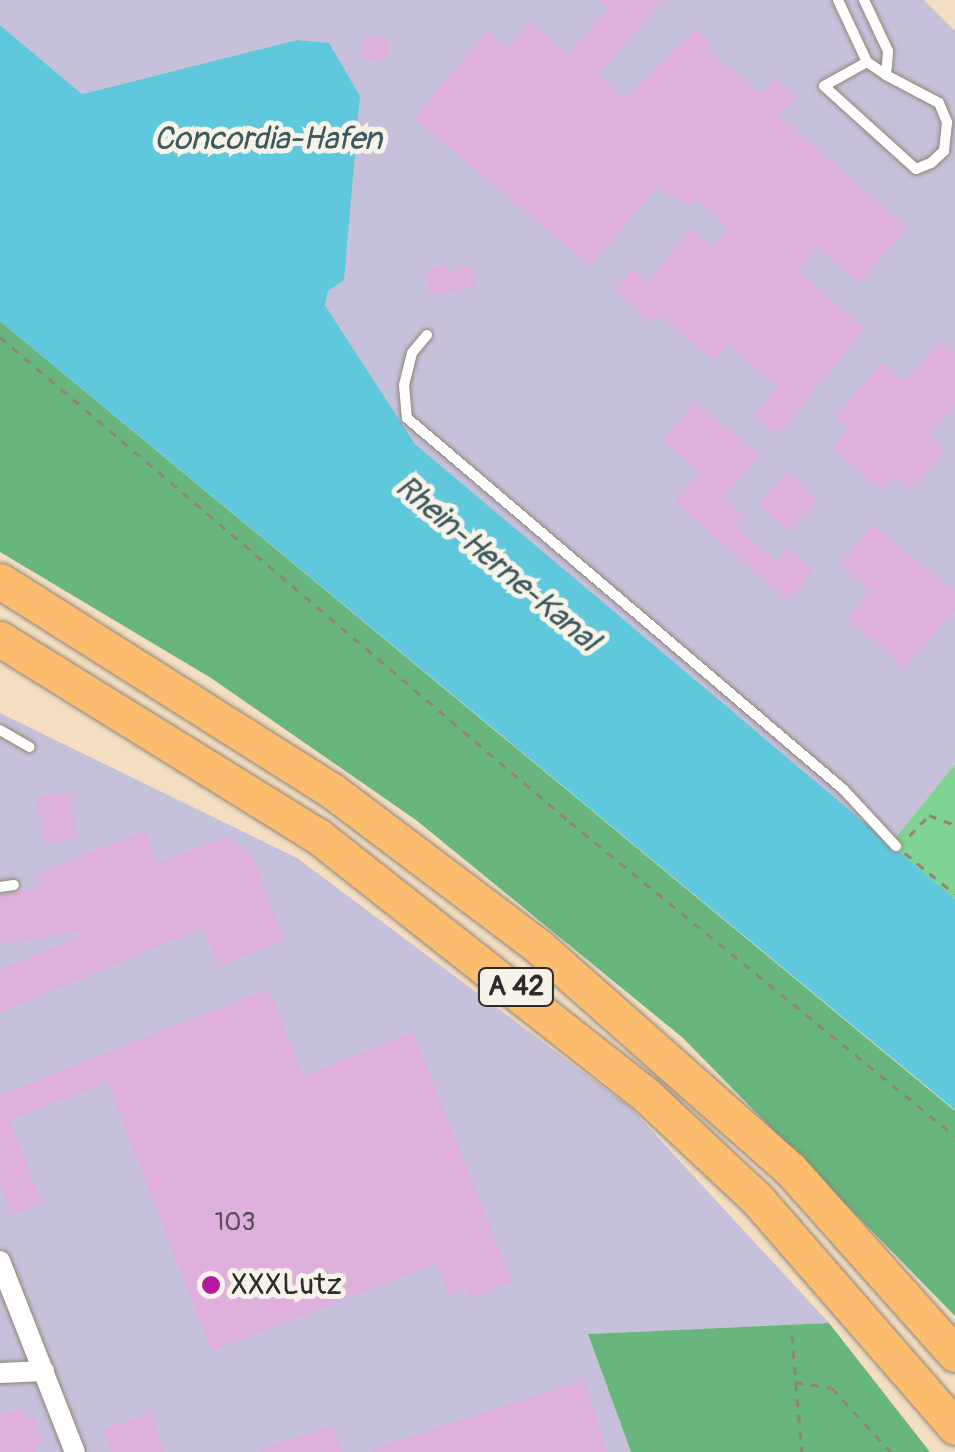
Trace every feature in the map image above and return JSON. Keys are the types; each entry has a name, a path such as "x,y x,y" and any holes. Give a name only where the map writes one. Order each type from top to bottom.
{"highway":[{"name":"A 42","path":"0,581 330,790 539,947 790,1169 955,1354"},
{"name":"A 42","path":"0,638 318,836 644,1092 756,1198 955,1427"}],"street":[{"path":"0,1261 75,1452"},
{"path":"0,1373 44,1371"}],"lane":[{"path":"838,0 867,62 938,104 946,136 944,151 931,163 916,169 824,86 867,62"},
{"path":"864,0 888,51 886,75"},
{"path":"427,335 412,353 404,385 407,418 843,789 896,846"},
{"path":"0,730 30,747"},
{"path":"0,887 14,886"}],"path":[{"path":"0,337 570,822 955,1136"},
{"path":"955,825 929,815 896,846 955,894"},
{"path":"792,1335 802,1452"},
{"path":"796,1382 832,1388 891,1452"}],"shaded area":[{"path":"0,0 924,0 955,31 955,764 889,846 415,444 325,305 329,43 297,40 82,94 0,25"},
{"path":"0,713 297,858 631,1108 829,1323 588,1334 631,1452 0,1452"}],"green space":[{"path":"0,321 955,1111 955,1316 683,1038 416,820 211,678 0,552"},
{"path":"955,764 955,899 889,846"},
{"path":"829,1323 930,1452 631,1452 588,1334"}],"water":[{"path":"0,25 82,94 297,40 329,43 360,96 344,280 328,291 325,305 415,444 955,899 955,1110 0,321"}],"building":[{"path":"598,0 663,0 598,75 625,99 695,29 711,42 706,48 762,94 775,78 796,96 779,116 907,227 859,283 817,247 797,271 865,328 778,435 754,415 778,387 728,344 714,361 659,316 652,323 614,289 632,269 648,282 691,229 712,247 729,228 696,198 690,206 656,188 590,266 414,118 487,31 507,48 530,22 567,55 608,9"},
{"path":"364,36 390,41 385,63 360,58"},
{"path":"446,265 448,273 471,266 477,286 431,296 424,272"},
{"path":"942,341 955,353 955,405 929,435 946,450 910,491 894,476 882,491 832,448 849,429 835,418 882,362 905,381"},
{"path":"694,403 760,455 724,497 745,516 735,526 776,562 787,548 813,570 788,600 674,502 700,472 663,441"},
{"path":"787,472 818,500 789,532 758,504"},
{"path":"872,525 955,591 955,610 905,668 848,619 872,591 839,564"},
{"path":"70,792 77,837 44,843 36,797"},
{"path":"145,831 158,863 226,837 251,854 285,940 219,966 204,927 0,1012 0,969 82,936 81,931 0,944 0,896 43,886 38,873"},
{"path":"269,989 303,1076 413,1032 512,1282 471,1298 467,1288 449,1295 437,1263 212,1351 107,1082 10,1120 42,1203 12,1215 0,1185 0,1095"},
{"path":"585,1380 607,1452 373,1452 373,1449"},
{"path":"23,1408 26,1418 34,1416 43,1443 35,1446 37,1452 0,1452 0,1415"},
{"path":"152,1413 164,1452 111,1452 103,1429"},
{"path":"333,1426 342,1452 261,1452 261,1449"}],"place":[{"name":"XXXLutz","path":"211,1285"}],"water label":[{"name":"Concordia-Hafen","path":"268,139"},
{"name":"Rhein-Herne-Kanal","path":"497,564"}]}
